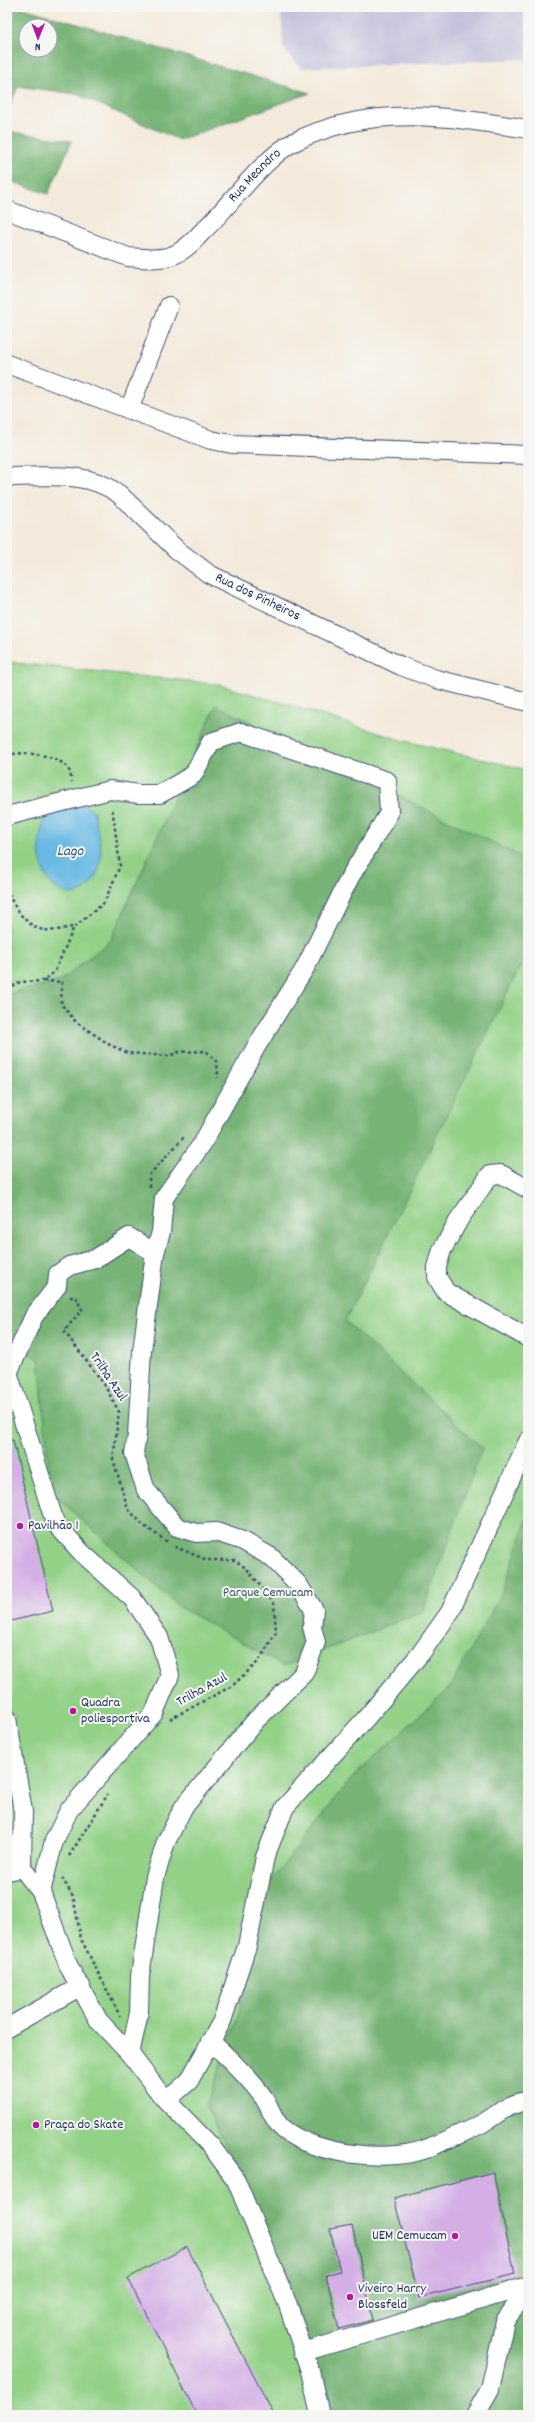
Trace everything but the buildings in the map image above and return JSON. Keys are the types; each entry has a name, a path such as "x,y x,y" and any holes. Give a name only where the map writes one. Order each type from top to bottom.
{"street":[{"name":"Rua Meandro","path":"7,210 128,256 147,259 168,257 186,248 264,167 292,143 329,127 365,119 445,117 528,129"},
{"path":"130,410 169,306"},
{"path":"7,364 211,440 232,444 528,455"},
{"name":"Rua dos Pinheiros","path":"7,477 78,477 106,484 119,494 182,554 209,574 401,666 436,679 528,702"},
{"path":"7,816 110,790 139,794 160,794 193,775 210,742 241,732 387,781 389,813 350,878 305,968 256,1047 202,1144 164,1198 161,1232 155,1253 142,1351 137,1435 134,1453 146,1490 177,1527 196,1533 216,1532 242,1542 271,1557 298,1584 314,1610 312,1627 316,1642 304,1673 256,1720 183,1808 166,1842 155,1877 140,1976 139,2013 130,2054"},
{"path":"528,1189 501,1174 490,1175 460,1218 442,1250 437,1267 437,1276 446,1292 528,1338"},
{"path":"41,1892 54,1841 69,1810 154,1713 170,1675 160,1637 132,1598 82,1553 55,1523 8,1370 34,1316 57,1286 58,1274 69,1266 94,1259 129,1237 155,1253"},
{"path":"162,2096 173,2095 190,2081 222,2020 232,1996 247,1946 265,1857 285,1807 367,1717 421,1652 450,1612 528,1441"},
{"path":"7,1718 23,1811 14,1869"},
{"path":"7,1842 14,1869 41,1892 69,1967 81,1986 99,2021 130,2054 162,2096 211,2146 236,2180 288,2305 310,2371 320,2415"},
{"path":"7,2028 81,1986"},
{"path":"210,2041 241,2068 265,2099 281,2128 298,2138 331,2150 371,2155 400,2156 425,2150 476,2126 514,2102 528,2101"},
{"path":"303,2352 528,2287"},
{"path":"474,2415 490,2389 505,2322 528,2287"}],"path":[{"path":"7,755 17,752 55,758 68,768 74,789 87,796"},
{"path":"44,981 55,971 74,927 104,904 120,866 110,790"},
{"path":"7,888 11,900 28,923 46,930 74,927"},
{"path":"7,989 20,982 62,982 61,1004 76,1022 94,1036 128,1053 169,1056 179,1052 206,1051 217,1062 219,1082"},
{"path":"150,1194 149,1174 188,1133"},
{"name":"Trilha Azul","path":"57,1286 61,1296 76,1297 82,1310 64,1331 104,1384 119,1412 113,1459 128,1510 144,1526 164,1542 207,1560 235,1560 247,1569 274,1603 276,1632 259,1661 232,1686 167,1721"},
{"path":"69,1857 109,1792"},
{"path":"61,1876 73,1896 81,1939 122,2020"}],"shaded area":[{"path":"281,7 528,7 528,59 301,68 283,48"}],"green space":[{"path":"7,7 20,7 57,18 18,18 18,58 58,58 58,18 310,93 179,140 76,94 18,86 7,113"},
{"path":"7,131 72,141 48,194 7,180"},
{"name":"Parque Cemucam","path":"7,662 216,684 287,704 401,740 528,770 528,2415 7,2415"},
{"path":"216,705 528,860 528,951 345,1321 482,1448 423,1612 284,1666 179,1607 51,1492 39,1359 7,1342 7,994 60,981 111,940"},
{"path":"528,1516 528,2415 331,2415 306,2333 236,2165 206,2106 239,2012 260,1895 352,1778 450,1687 502,1592"}],"water":[{"name":"Lago","path":"78,802 94,811 101,856 97,874 92,882 79,893 71,894 63,892 54,886 48,878 40,860 40,839 42,828 49,810"}],"place":[{"name":"Pavilhão 1","path":"20,1526"},
{"name":"Quadra poliesportiva","path":"73,1711"},
{"name":"Praça do Skate","path":"36,2125"},
{"name":"UEM Cemucam","path":"455,2236"},
{"name":"Viveiro Harry Blossfeld","path":"350,2297"}]}
